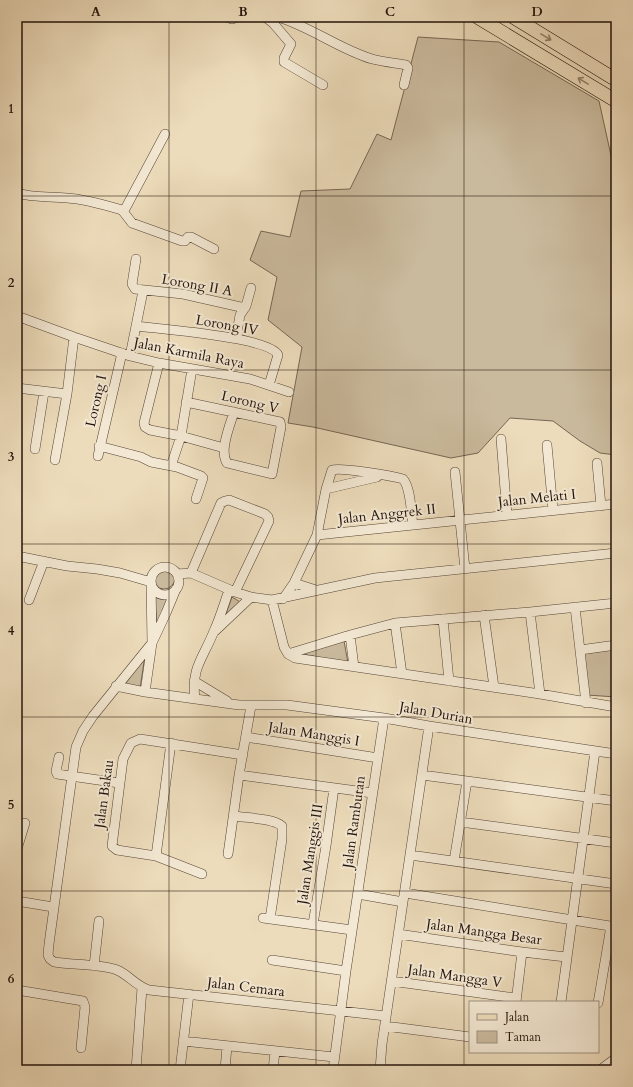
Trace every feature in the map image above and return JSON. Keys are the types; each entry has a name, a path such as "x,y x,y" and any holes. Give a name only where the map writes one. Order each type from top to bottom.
{"main road":[{"path":"477,17 616,101"},
{"path":"513,17 616,80"}],"street":[{"path":"227,17 232,19 237,17"},
{"path":"265,17 292,22 366,57 406,65 408,67 404,85"},
{"path":"276,19 291,44 284,58 284,62 323,85"},
{"path":"124,211 165,134"},
{"path":"17,193 30,196 68,198 117,208 124,211 132,223 182,241 185,241 191,236 214,249"},
{"path":"136,259 132,284 135,290 143,290"},
{"path":"237,339 241,312 245,308 251,288"},
{"name":"Lorong II A","path":"143,290 191,295 245,308"},
{"name":"Lorong I","path":"98,456 126,354 136,326 143,290"},
{"name":"Jalan Karmila Raya","path":"17,316 126,354 159,363 235,376 289,392"},
{"name":"Lorong IV","path":"136,326 237,339 264,345 276,351 278,355 269,385"},
{"path":"54,460 68,394 74,337"},
{"path":"159,363 144,423 145,427 150,430 181,436 224,448 234,412"},
{"path":"172,466 181,436 192,369"},
{"path":"17,388 68,394"},
{"path":"34,449 44,392"},
{"name":"Lorong V","path":"186,402 280,422 281,427 272,474 226,463 224,459 224,448"},
{"path":"501,439 507,515"},
{"path":"547,445 553,510"},
{"path":"100,446 202,476 196,499"},
{"path":"597,463 601,506"},
{"path":"283,598 294,583 317,535 326,489 331,472 335,469 402,479 406,482 413,525"},
{"path":"455,472 464,569"},
{"path":"326,489 383,476"},
{"path":"191,573 221,503 229,500 265,514 270,520 232,591 196,669 194,699"},
{"name":"Jalan Melati I","path":"460,520 616,504"},
{"name":"Jalan Anggrek II","path":"317,535 460,520"},
{"path":"177,574 191,573 232,591 251,597 272,600 375,578 616,553"},
{"path":"17,556 67,566 120,573 151,582 155,590 162,594 170,593 176,589"},
{"path":"29,600 44,561"},
{"path":"136,1070 145,989 128,976 117,970 54,962 50,959 48,954 71,776 78,739 116,686 152,644 179,579 177,574 170,568 161,567 153,573 151,582 152,644 145,692"},
{"path":"294,583 318,590"},
{"path":"214,632 251,597"},
{"path":"272,600 283,644 288,654 299,658 540,694 616,707"},
{"path":"288,654 395,623 530,612 616,602"},
{"path":"575,607 586,703"},
{"path":"530,612 540,694"},
{"path":"484,615 494,687"},
{"path":"443,619 449,681"},
{"path":"395,623 402,674"},
{"path":"350,635 354,667"},
{"path":"580,650 616,645"},
{"path":"194,681 231,704"},
{"name":"Jalan Durian","path":"116,686 145,692 231,704 252,706 287,705 384,718 616,754"},
{"path":"228,854 239,775 252,706"},
{"name":"Jalan Rambutan","path":"333,1070 340,1010 384,718"},
{"path":"380,1070 391,981 429,726"},
{"name":"Jalan Manggis I","path":"246,737 378,758"},
{"name":"Jalan Bakau","path":"202,874 156,856 117,850 112,846 119,783 124,755 133,741 142,739 243,755"},
{"path":"156,856 171,743"},
{"path":"561,1001 571,919 595,751"},
{"path":"59,756 57,773 119,783"},
{"path":"239,775 372,793"},
{"path":"422,775 616,801"},
{"path":"454,860 467,781"},
{"name":"Jalan Manggis III","path":"313,924 334,788"},
{"path":"234,816 268,821 282,826 282,839 266,918 352,930"},
{"path":"461,822 616,843"},
{"path":"17,849 25,823"},
{"path":"410,855 616,884"},
{"path":"358,894 404,897 613,926 598,1001"},
{"path":"17,901 53,907"},
{"path":"94,966 99,921"},
{"name":"Jalan Mangga Besar","path":"398,934 566,957"},
{"path":"516,1000 522,952"},
{"path":"272,960 346,971"},
{"name":"Jalan Mangga V","path":"391,981 516,1000"},
{"name":"Jalan Cemara","path":"145,989 340,1010 386,1021 469,1037"},
{"path":"17,990 83,1001 85,1007 81,1048"},
{"path":"180,1070 189,994"},
{"path":"183,1041 334,1057"},
{"path":"225,1070 227,1046"},
{"path":"273,1070 275,1051"},
{"path":"600,1070 616,1058"}],"green space":[{"path":"418,37 499,42 599,101 612,160 616,167 616,455 600,453 580,441 553,421 510,418 478,453 451,458 313,427 288,423 302,347 268,320 277,277 250,260 261,231 290,237 301,191 350,189 377,134 391,140"},
{"path":"164,567 168,568 174,574 174,582 168,588 164,589 160,588 154,582 153,578 154,574 160,568"},
{"path":"154,595 161,598 169,597 157,624"},
{"path":"232,597 242,603 223,622"},
{"path":"344,641 348,663 297,653"},
{"path":"616,649 616,697 587,695 583,654"},
{"path":"145,655 140,689 124,686"}]}
